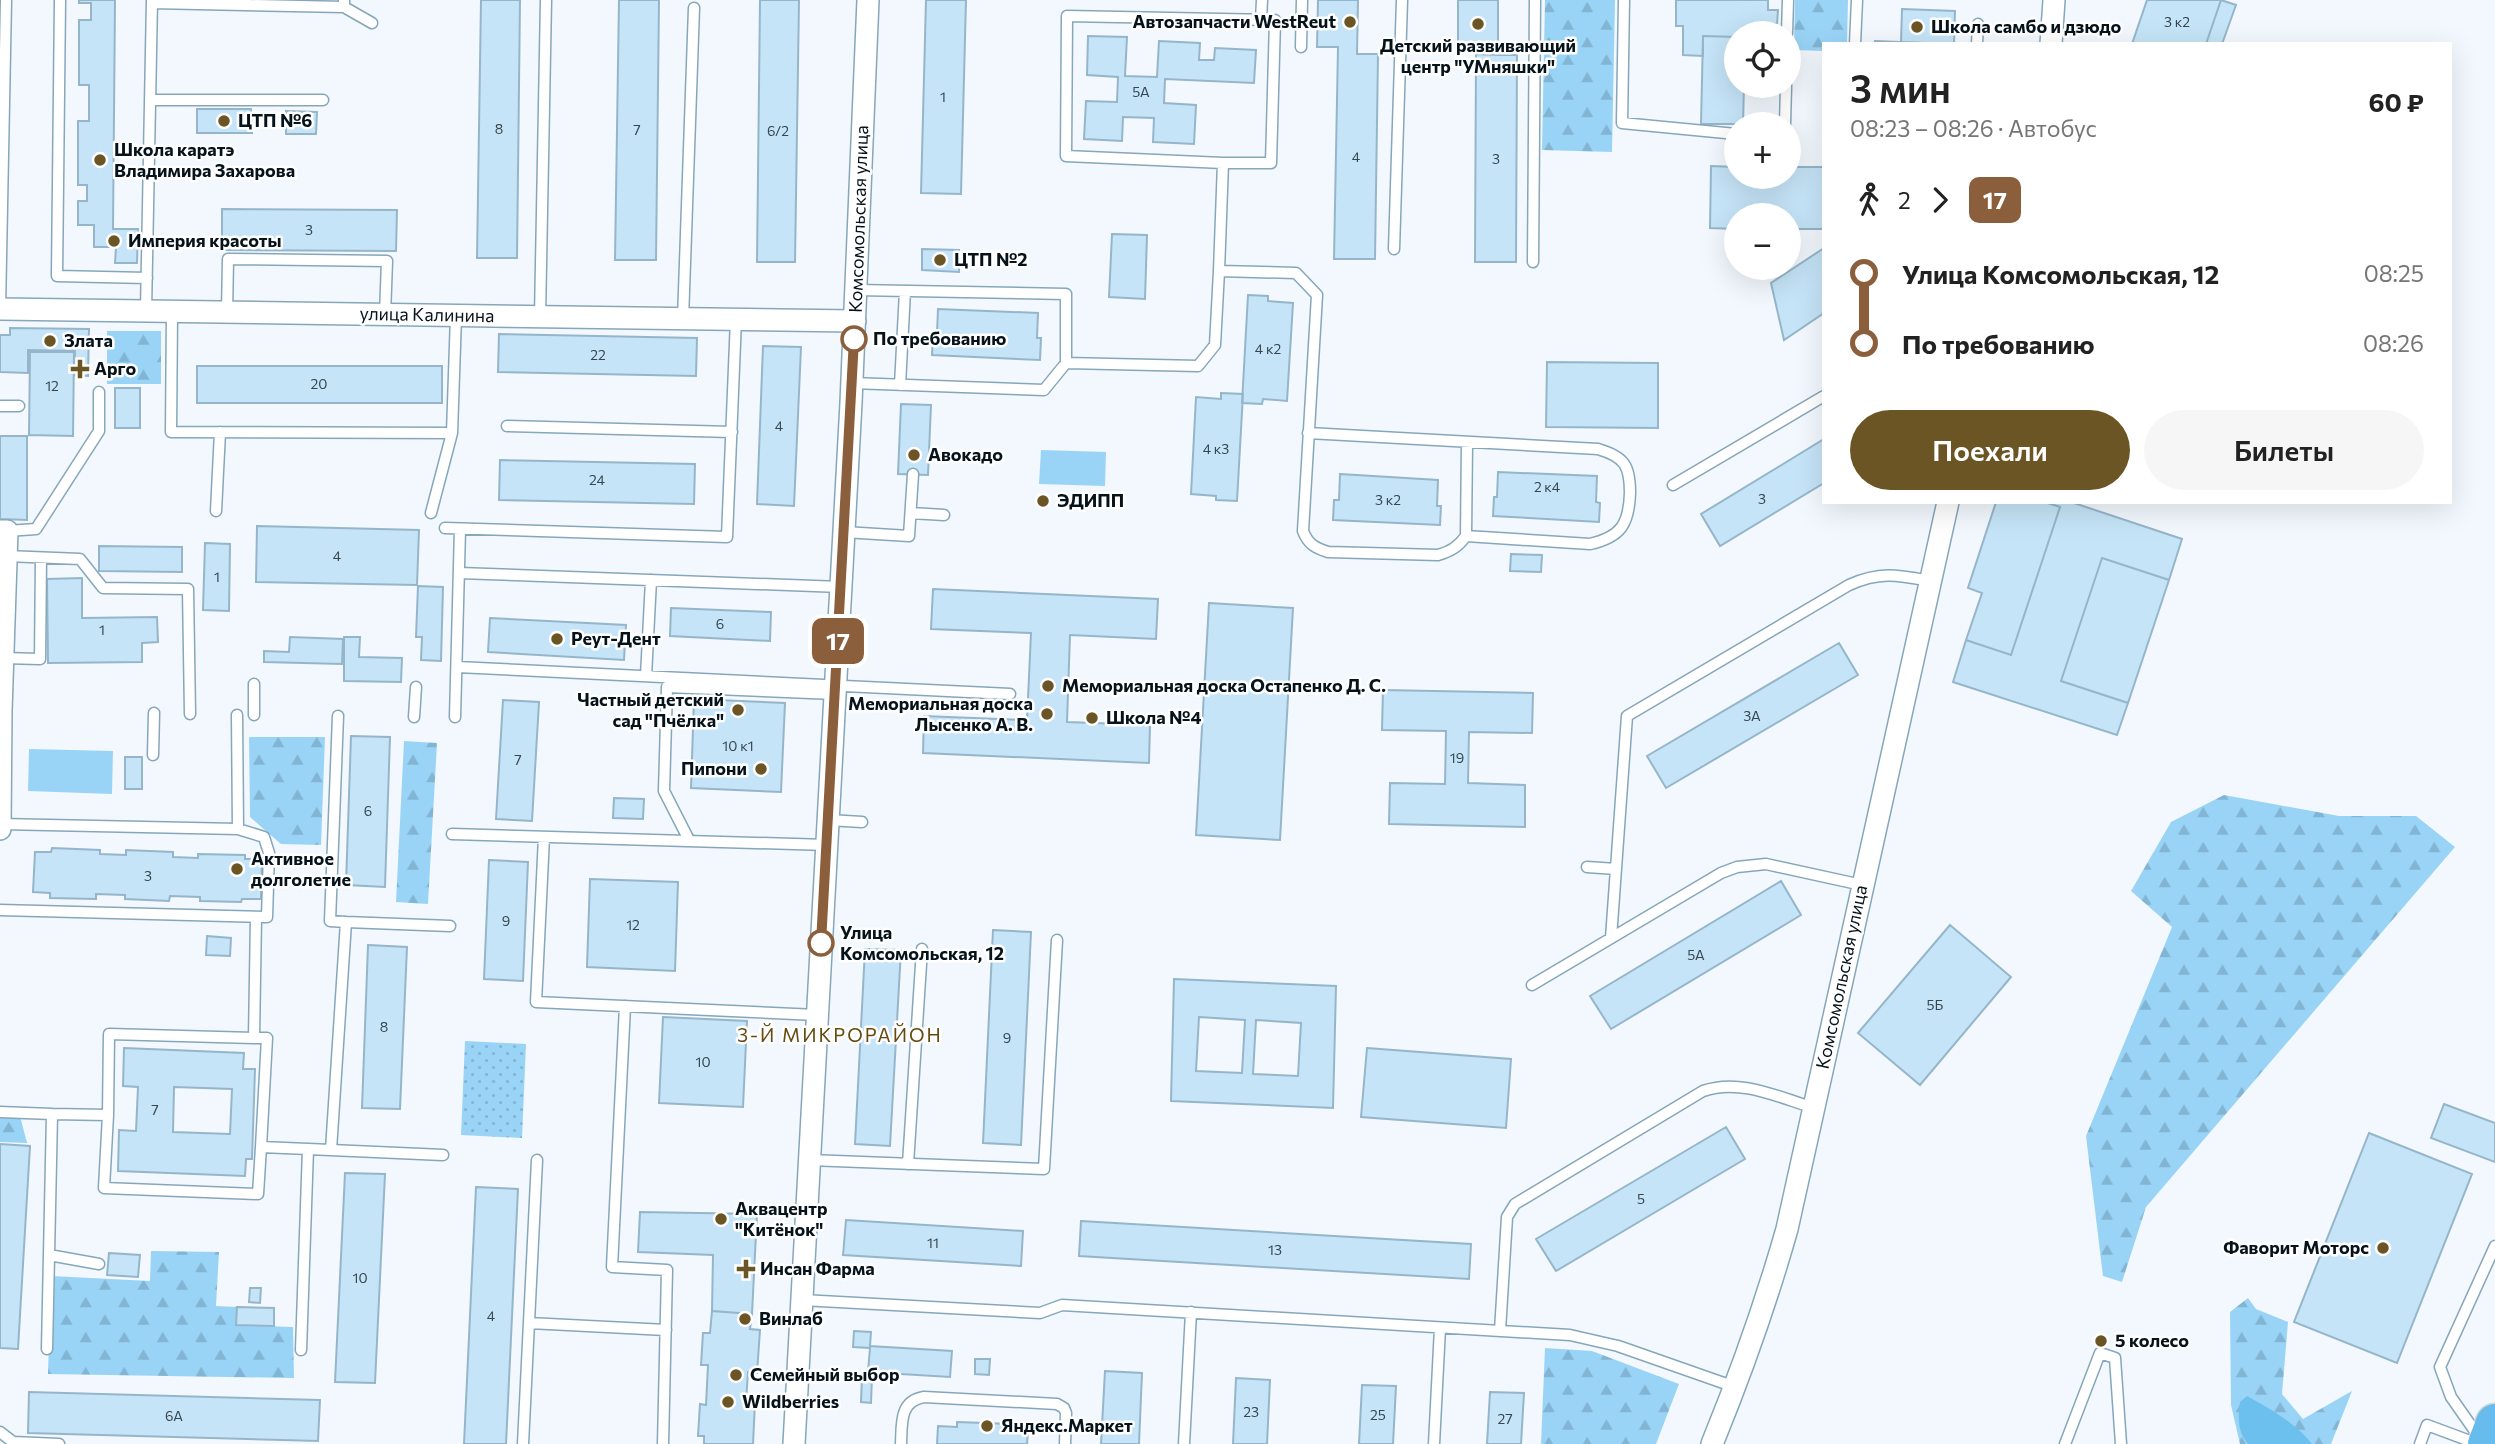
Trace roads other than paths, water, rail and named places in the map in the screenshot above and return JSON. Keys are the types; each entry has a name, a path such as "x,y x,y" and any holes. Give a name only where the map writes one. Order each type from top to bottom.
{"highway":[{"path":"2486,1444 2495,1423"}],"street":[{"name":"Комсомольская улица","path":"794,1444 852,383 868,0"},
{"path":"2051,42 2054,0"},
{"name":"улица Калинина","path":"0,309 855,321"},
{"name":"Комсомольская улица","path":"1712,1444 1735,1399 1787,1229 1948,504"},
{"path":"0,827 6,556 4,531"}],"lane":[{"path":"0,309 6,0"},
{"path":"60,0 57,276 147,278"},
{"path":"540,317 546,0"},
{"path":"1261,19 1262,0"},
{"path":"1301,47 1302,0"},
{"path":"1394,249 1402,0"},
{"path":"1533,262 1535,0"},
{"path":"1624,0 1622,123 1724,133"},
{"path":"1787,21 1788,0"},
{"path":"1855,42 1857,0"},
{"path":"146,312 152,1 344,4 372,23"},
{"path":"683,318 694,8"},
{"path":"1067,16 1275,20 1270,163 1223,163 1066,156 1067,16"},
{"path":"1977,42 1978,24"},
{"path":"150,100 323,100"},
{"path":"1066,363 1198,366 1215,345 1223,163"},
{"path":"227,313 228,259 387,261 386,315"},
{"path":"1219,271 1296,272 1317,295 1303,531 1307,542 1318,549 1328,551 1438,555 1459,545 1466,536 1467,442"},
{"path":"852,383 1044,390 1066,363 1066,294 856,290"},
{"path":"900,385 905,291"},
{"path":"172,312 172,432 452,433"},
{"path":"431,513 452,433 456,316"},
{"path":"445,528 727,537 736,319"},
{"path":"4,531 36,528 100,431 99,392"},
{"path":"1673,485 1822,397"},
{"path":"0,406 19,406"},
{"path":"507,426 732,432"},
{"path":"216,511 219,432"},
{"path":"1308,433 1598,449 1614,454 1625,464 1630,477 1627,519 1619,532 1606,540 1590,544 1466,536"},
{"path":"844,532 909,536 913,474"},
{"path":"911,513 944,515"},
{"path":"455,718 460,529"},
{"path":"6,556 80,559 103,588 188,589 190,714"},
{"path":"3,658 40,659 41,558"},
{"path":"459,573 841,587"},
{"path":"1611,938 1627,716 1849,584 1882,574 1930,581"},
{"path":"646,676 651,580"},
{"path":"457,667 835,689"},
{"path":"254,684 254,715"},
{"path":"414,717 416,687"},
{"path":"689,840 664,791 667,687 1010,694"},
{"path":"153,755 154,713"},
{"path":"237,715 238,829"},
{"path":"338,716 330,920 450,926"},
{"path":"828,820 862,822"},
{"path":"0,827 238,829 264,837 270,853 267,917 0,910"},
{"path":"452,834 827,845"},
{"path":"544,836 536,1002 817,1015"},
{"path":"1532,985 1721,873 1737,867 1766,864 1862,885"},
{"path":"1587,867 1616,869"},
{"path":"254,1038 256,917"},
{"path":"331,1150 346,922"},
{"path":"809,1160 1049,1169 1057,940"},
{"path":"908,1164 922,949"},
{"path":"625,1006 612,1267 667,1270 663,1444"},
{"path":"109,1034 254,1038 267,1038 258,1194 104,1188 109,1034"},
{"path":"1500,1331 1507,1217 1515,1204 1703,1091 1718,1086 1745,1087 1814,1108"},
{"path":"0,1112 108,1115"},
{"path":"47,1349 52,1114"},
{"path":"261,1147 443,1155"},
{"path":"301,1350 308,1149"},
{"path":"523,1444 537,1160"},
{"path":"2486,1444 2451,1397 2440,1367 2495,1246"},
{"path":"49,1255 99,1265"},
{"path":"802,1300 1040,1313 1062,1305 1593,1339 1735,1399"},
{"path":"1184,1444 1191,1312"},
{"path":"529,1323 666,1330"},
{"path":"1434,1444 1440,1328"},
{"path":"2065,1444 2100,1353 2115,1358 2122,1444"},
{"path":"901,1444 903,1410 911,1401 924,1397 1058,1404 1066,1413 1065,1444"},
{"path":"2420,1444 2427,1425 2478,1444"},
{"path":"0,1432 13,1442 59,1444"}],"place":[{"name":"Автозапчасти WestReut","path":"1350,22"},
{"name":"Детский развивающий центр \"УМняшки\"","path":"1478,24"},
{"name":"Школа самбо и дзюдо","path":"1917,27"},
{"name":"ЦТП №6","path":"224,121"},
{"name":"Школа каратэ Владимира Захарова","path":"100,160"},
{"name":"Империя красоты","path":"114,241"},
{"name":"ЦТП №2","path":"940,260"},
{"name":"По требованию","path":"854,339"},
{"name":"Злата","path":"50,341"},
{"name":"Арго","path":"80,369"},
{"name":"Авокадо","path":"914,455"},
{"name":"ЭДИПП","path":"1043,501"},
{"name":"Реут-Дент","path":"557,639"},
{"name":"Мемориальная доска Остапенко Д. С.","path":"1048,686"},
{"name":"Частный детский сад \"Пчёлка\"","path":"738,710"},
{"name":"Мемориальная доска Лысенко А. В.","path":"1047,714"},
{"name":"Школа №4","path":"1092,718"},
{"name":"Пипони","path":"761,769"},
{"name":"Активное долголетие","path":"237,869"},
{"name":"Улица Комсомольская, 12","path":"821,943"},
{"name":"Аквацентр \"Китёнок\"","path":"721,1219"},
{"name":"Фаворит Моторс","path":"2383,1248"},
{"name":"Инсан Фарма","path":"746,1269"},
{"name":"Винлаб","path":"745,1319"},
{"name":"5 колесо","path":"2101,1341"},
{"name":"Семейный выбор","path":"736,1375"},
{"name":"Wildberries","path":"728,1402"},
{"name":"Яндекс.Маркет","path":"987,1426"}],"district":[{"name":"3-Й МИКРОРАЙОН","path":"840,1035"}]}
